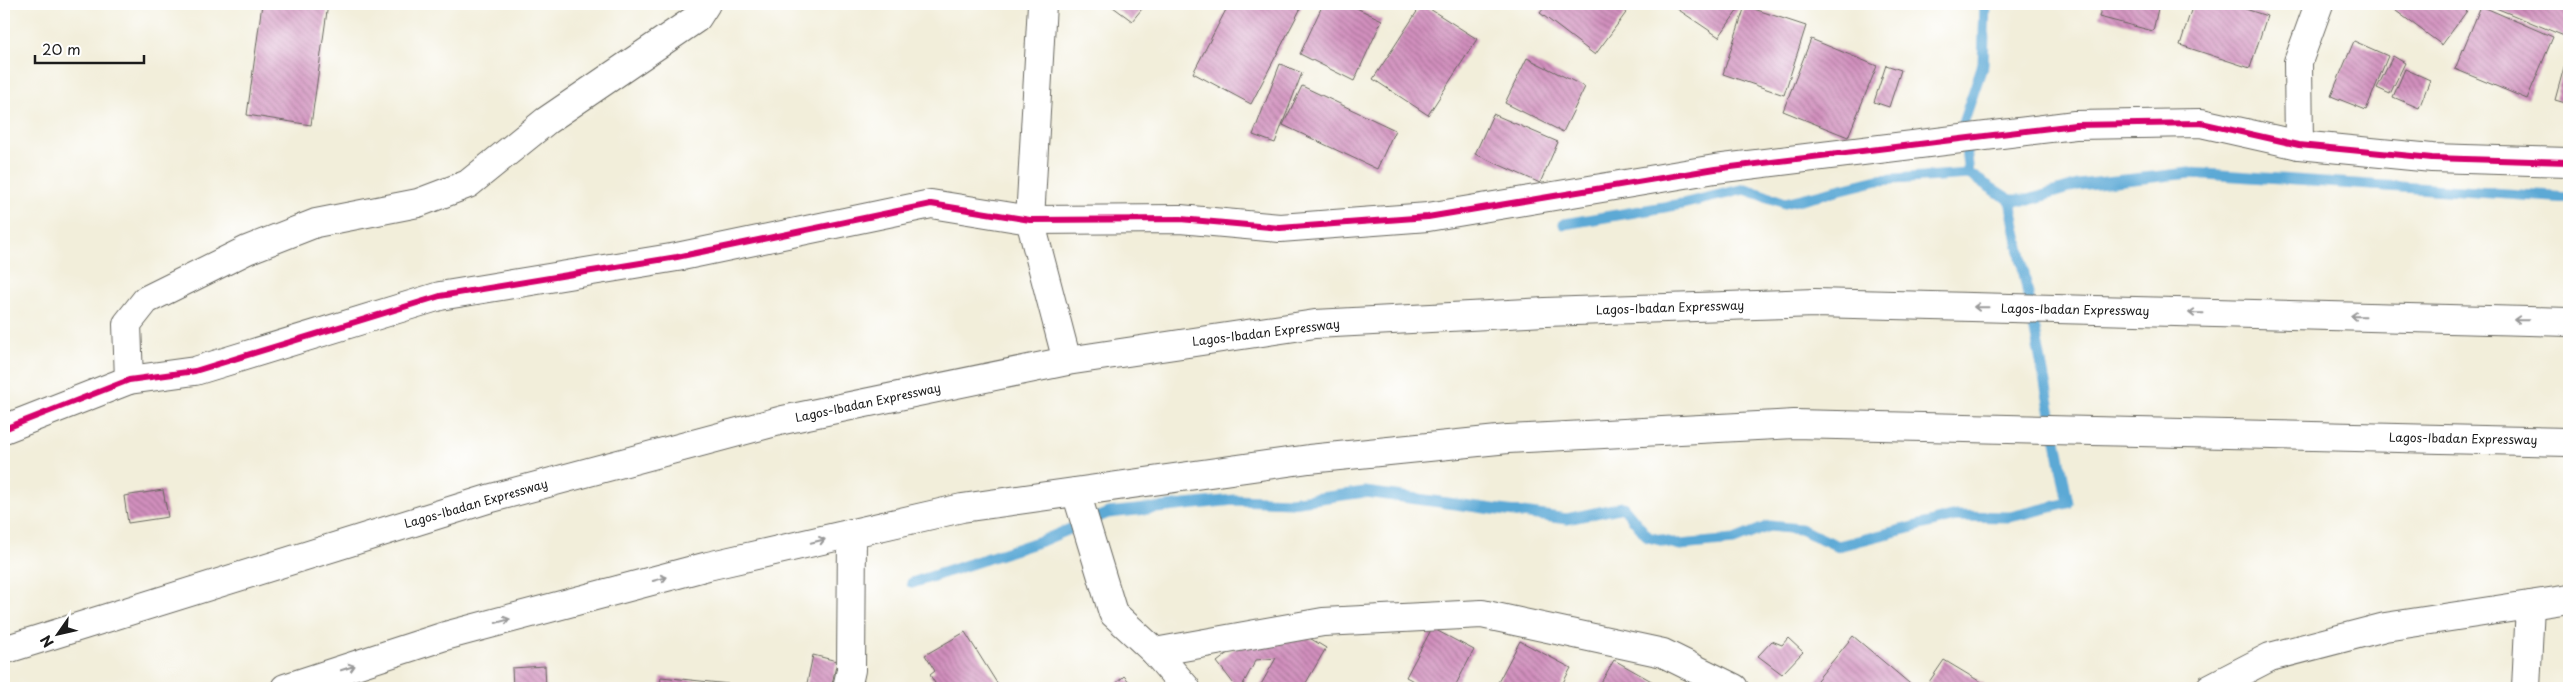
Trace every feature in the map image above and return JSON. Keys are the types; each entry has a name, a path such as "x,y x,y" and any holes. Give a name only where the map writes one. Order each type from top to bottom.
{"main road":[{"path":"129,380 127,324 146,300 239,254 316,223 418,203 468,184 546,121 697,18 706,4"},
{"path":"1042,4 1030,220 1067,361"},
{"path":"2299,145 2298,62 2319,4"},
{"path":"4,429 129,380 195,371 440,296 677,257 931,204 1030,220 1180,219 1280,228 1428,217 1715,169 2075,125 2201,123 2299,145 2432,158 2569,162"},
{"name":"Lagos-Ibadan Expressway","path":"4,650 488,499 784,420 1067,361 1315,324 1545,312 1815,303 2569,322"},
{"name":"Lagos-Ibadan Expressway","path":"285,688 311,684 445,636 708,566 962,508 1309,458 1499,440 1794,424 2569,442"},
{"path":"1076,492 1114,613 1155,652 1186,688"},
{"path":"847,688 851,670 852,533"},
{"path":"2210,688 2270,657 2386,628 2569,599"},
{"path":"2526,688 2530,605"},
{"path":"1155,652 1323,622 1482,614 1663,653 1734,688"}],"building":[{"path":"262,4 328,4 311,125 247,115"},
{"path":"1109,4 1146,4 1132,21"},
{"path":"1229,4 1303,4 1251,104 1193,73"},
{"path":"1323,4 1348,4 1382,20 1354,81 1300,54"},
{"path":"1422,4 1477,39 1428,115 1373,79"},
{"path":"1547,4 1628,4 1631,6 1595,55 1540,13"},
{"path":"1670,4 1742,4 1719,37"},
{"path":"2102,4 2159,4 2153,31 2099,17"},
{"path":"2193,4 2230,4 2267,16 2250,68 2180,45"},
{"path":"2395,4 2472,4 2442,45 2392,8"},
{"path":"2497,4 2569,4 2569,38 2496,8"},
{"path":"1745,6 1806,26 1784,95 1723,74"},
{"path":"2481,6 2553,37 2527,99 2455,69"},
{"path":"1811,39 1877,66 1848,137 1783,111"},
{"path":"2354,41 2388,56 2366,110 2331,96"},
{"path":"2569,49 2569,104 2555,100"},
{"path":"2393,56 2405,63 2390,94 2377,88"},
{"path":"1527,58 1585,87 1563,132 1505,103"},
{"path":"1280,64 1302,73 1275,143 1253,135"},
{"path":"1886,65 1901,70 1889,107 1874,102"},
{"path":"2405,69 2430,80 2419,108 2393,97"},
{"path":"1302,86 1395,130 1377,169 1283,125"},
{"path":"1493,114 1558,142 1540,183 1475,154"},
{"path":"163,490 168,517 128,523 124,496"},
{"path":"1293,628 1326,648 1303,688 1259,688 1276,658 1256,660 1241,688 1237,688 1217,662 1244,641"},
{"path":"1432,628 1474,650 1454,688 1427,688 1406,677"},
{"path":"965,632 1000,688 938,688 930,675 935,671 925,655"},
{"path":"1853,636 1915,688 1817,688 1813,685"},
{"path":"1788,638 1803,652 1782,674 1758,656 1772,641 1782,645"},
{"path":"1520,641 1571,668 1560,688 1495,688"},
{"path":"813,655 837,661 832,684 842,686 841,688 806,688"},
{"path":"1614,660 1655,683 1652,688 1599,686"},
{"path":"1944,660 1984,684 1981,688 1938,688 1929,682"},
{"path":"545,666 546,688 513,688 512,668"},
{"path":"1124,676 1135,688 1111,688"},
{"path":"661,677 749,686 749,688 660,688"}],"waterway":[{"path":"912,583 1044,540 1108,513 1234,500 1291,502 1365,492 1567,519 1623,507 1648,537 1680,545 1734,540 1769,526 1800,529 1838,546 1956,516 2010,517 2068,503 2010,200 1969,174 1963,123 1983,64 1985,4"},
{"path":"2010,200 2029,200 2078,185 2190,173 2569,198"},
{"path":"1564,224 1682,204 1745,189 1785,203 1878,180 1969,174"}],"cycle path":[{"path":"4,429 129,380 195,371 440,296 677,257 931,204 1030,220 1180,219 1280,228 1428,217 1715,169 2075,125 2201,123 2299,145 2432,158 2569,162"}]}
